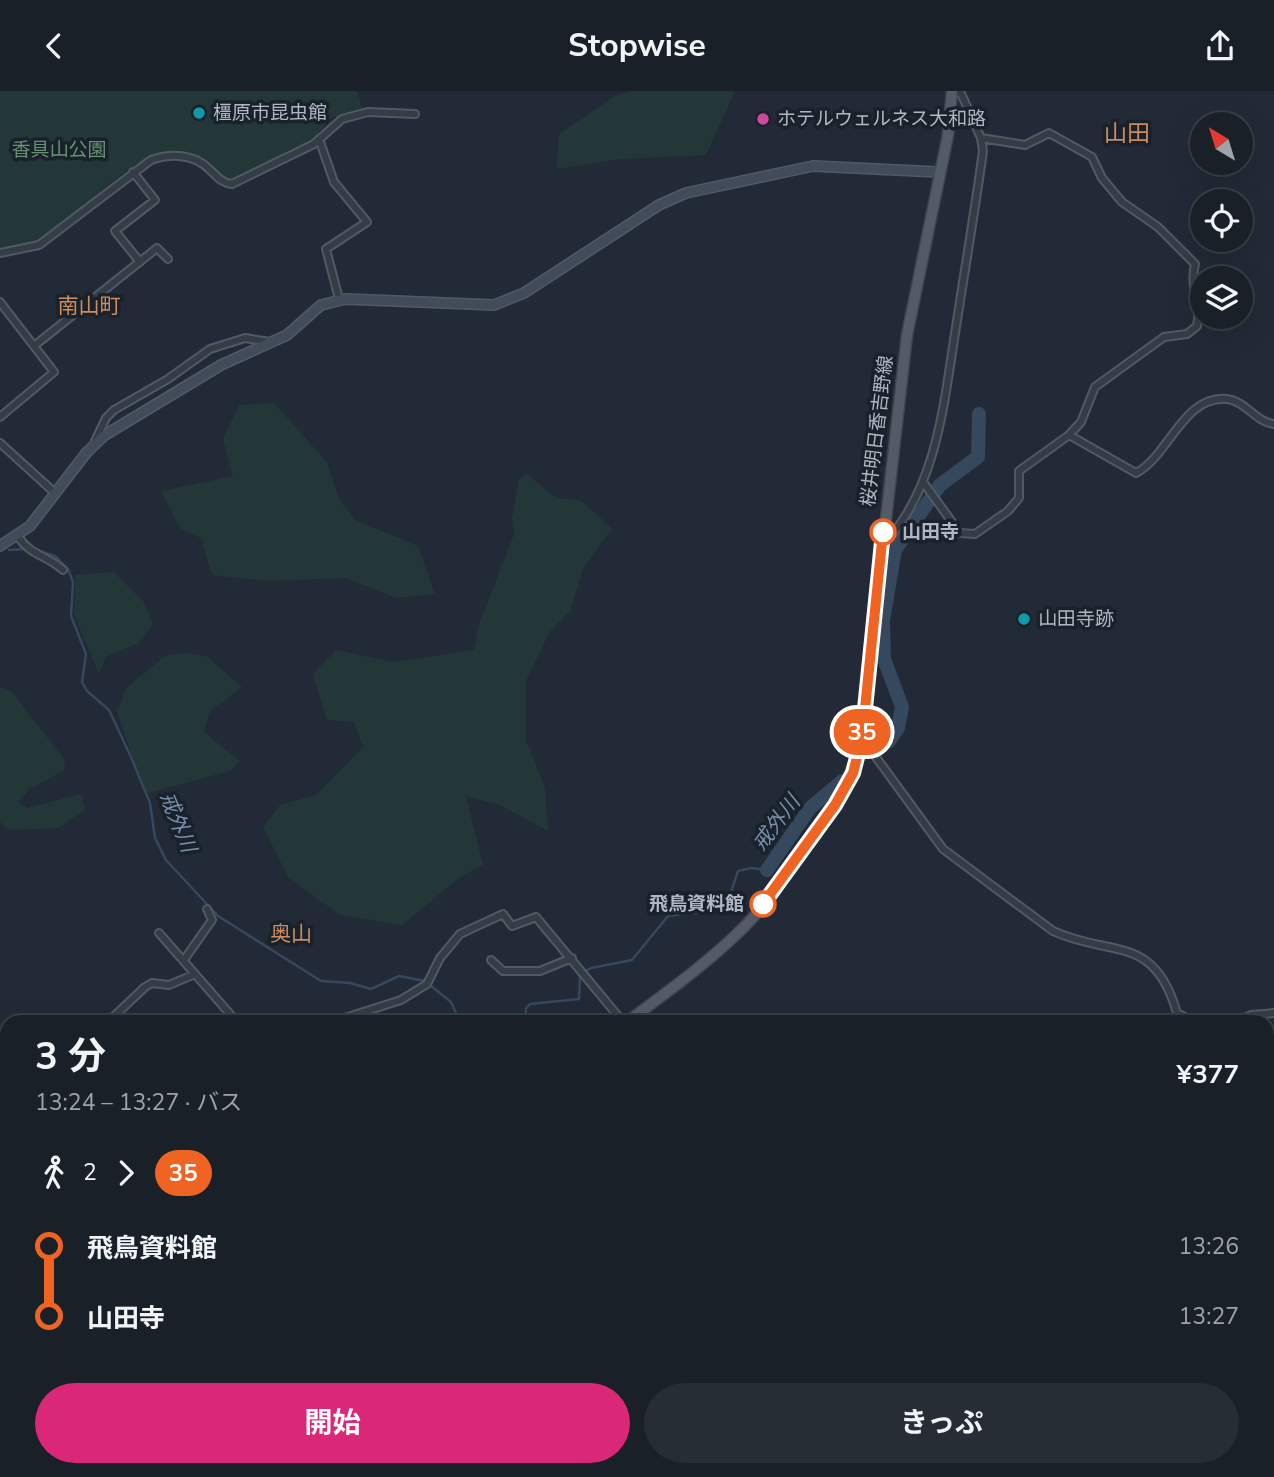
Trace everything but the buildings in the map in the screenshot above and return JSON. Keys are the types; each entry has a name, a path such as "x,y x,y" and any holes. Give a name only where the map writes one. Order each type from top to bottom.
{"main road":[{"name":"桜井明日香吉野線","path":"634,1015 715,954 763,904 835,805 853,773 862,738 906,335 938,172 948,135 952,91"}],"street":[{"path":"881,547 903,523 923,482 944,406 981,165 981,138 960,91"},
{"path":"0,253 39,245 133,172 160,157 185,156 200,161 224,183 232,184 246,180 319,139 337,122 361,113 415,114"},
{"path":"923,482 960,533 975,534 1000,517 1019,498 1019,471 1069,435 1081,422 1095,387 1164,337 1187,334 1197,326 1200,309 1191,282 1195,264 1158,227 1122,202 1102,178 1092,157 1049,133 1025,145 981,138"},
{"path":"319,139 334,182 367,222 326,249 339,299"},
{"path":"94,443 221,365 274,343 294,331 313,310 339,299 494,305 524,293 659,205 686,193 813,166 938,172"},
{"path":"133,172 155,200 115,231 140,262"},
{"path":"34,346 157,249 167,259"},
{"path":"0,302 54,372 0,417"},
{"path":"0,546 18,537 55,493 94,443 106,418 114,410 168,379 210,349 244,338 274,343"},
{"path":"1069,435 1136,473 1150,465 1181,422 1212,399 1229,399 1246,408 1264,423 1274,424"},
{"path":"0,443 55,493"},
{"path":"18,537 27,549 43,555 63,570"},
{"path":"862,738 943,849 1053,931 1070,939 1130,950 1140,955 1158,974 1172,996 1177,1013 1181,1015"},
{"path":"184,960 212,919 206,909"},
{"path":"354,1015 401,1000 429,982 440,958 460,935 503,914 512,926 521,925 536,917 619,1015"},
{"path":"159,933 231,1015"},
{"path":"491,960 503,971 540,971 572,958"},
{"path":"115,1015 152,983 169,985 195,974"},
{"path":"1251,1015 1274,1013"}],"green space":[{"name":"香具山公園","path":"0,91 357,91 362,109 331,118 311,142 290,149 247,176 226,179 201,158 178,152 156,156 134,166 112,182 51,233 32,244 0,249"},
{"path":"632,91 735,91 706,155 621,159 556,169 559,134 617,95"},
{"path":"274,403 327,462 340,501 355,520 418,546 435,594 397,598 345,578 269,581 212,575 201,538 180,529 161,491 233,476 223,439 239,405"},
{"path":"526,473 556,498 580,500 612,528 583,569 570,611 550,631 526,681 526,740 545,788 548,831 500,805 466,796 483,865 459,878 402,925 340,915 288,877 263,827 280,805 316,795 363,747 354,722 327,720 313,674 336,650 394,662 474,650 480,622 514,534 512,520 519,479"},
{"path":"114,572 144,602 153,625 138,643 106,657 99,674 74,615 75,575"},
{"path":"188,653 206,656 242,687 210,711 204,732 240,761 230,771 145,794 117,712 126,688 166,655"},
{"path":"0,687 13,693 64,759 65,770 30,789 18,802 27,808 81,794 85,810 58,828 10,830 0,822"}],"waterway":[{"name":"戒外川","path":"889,741 898,728 902,707 884,659 883,620 895,550 940,485 978,457 979,414"},
{"name":"戒外川","path":"9,550 27,549"},
{"name":"戒外川","path":"33,549 55,556 68,569 73,582 71,616 86,654 82,682 87,691 109,710 150,803 155,838 166,860 218,916 321,981 350,983 371,989 399,976 425,981 451,1002 457,1015"},
{"name":"戒外川","path":"767,870 810,808 842,781"},
{"name":"戒外川","path":"526,1015 526,1008 530,1004 579,999 580,974 591,968 632,960 668,916 695,913 715,905 731,892 738,871 751,868 767,870"}],"bus line":[{"name":"35","path":"763,904 781,883 835,805 853,773 862,738 883,532"}],"place":[{"name":"橿原市昆虫館","path":"199,113"},
{"name":"ホテルウェルネス大和路","path":"763,119"},
{"name":"山田寺","path":"883,532"},
{"name":"山田寺跡","path":"1024,619"},
{"name":"飛鳥資料館","path":"763,904"}],"district":[{"name":"山田","path":"1127,133"},
{"name":"南山町","path":"89,306"},
{"name":"奥山","path":"291,934"}]}
